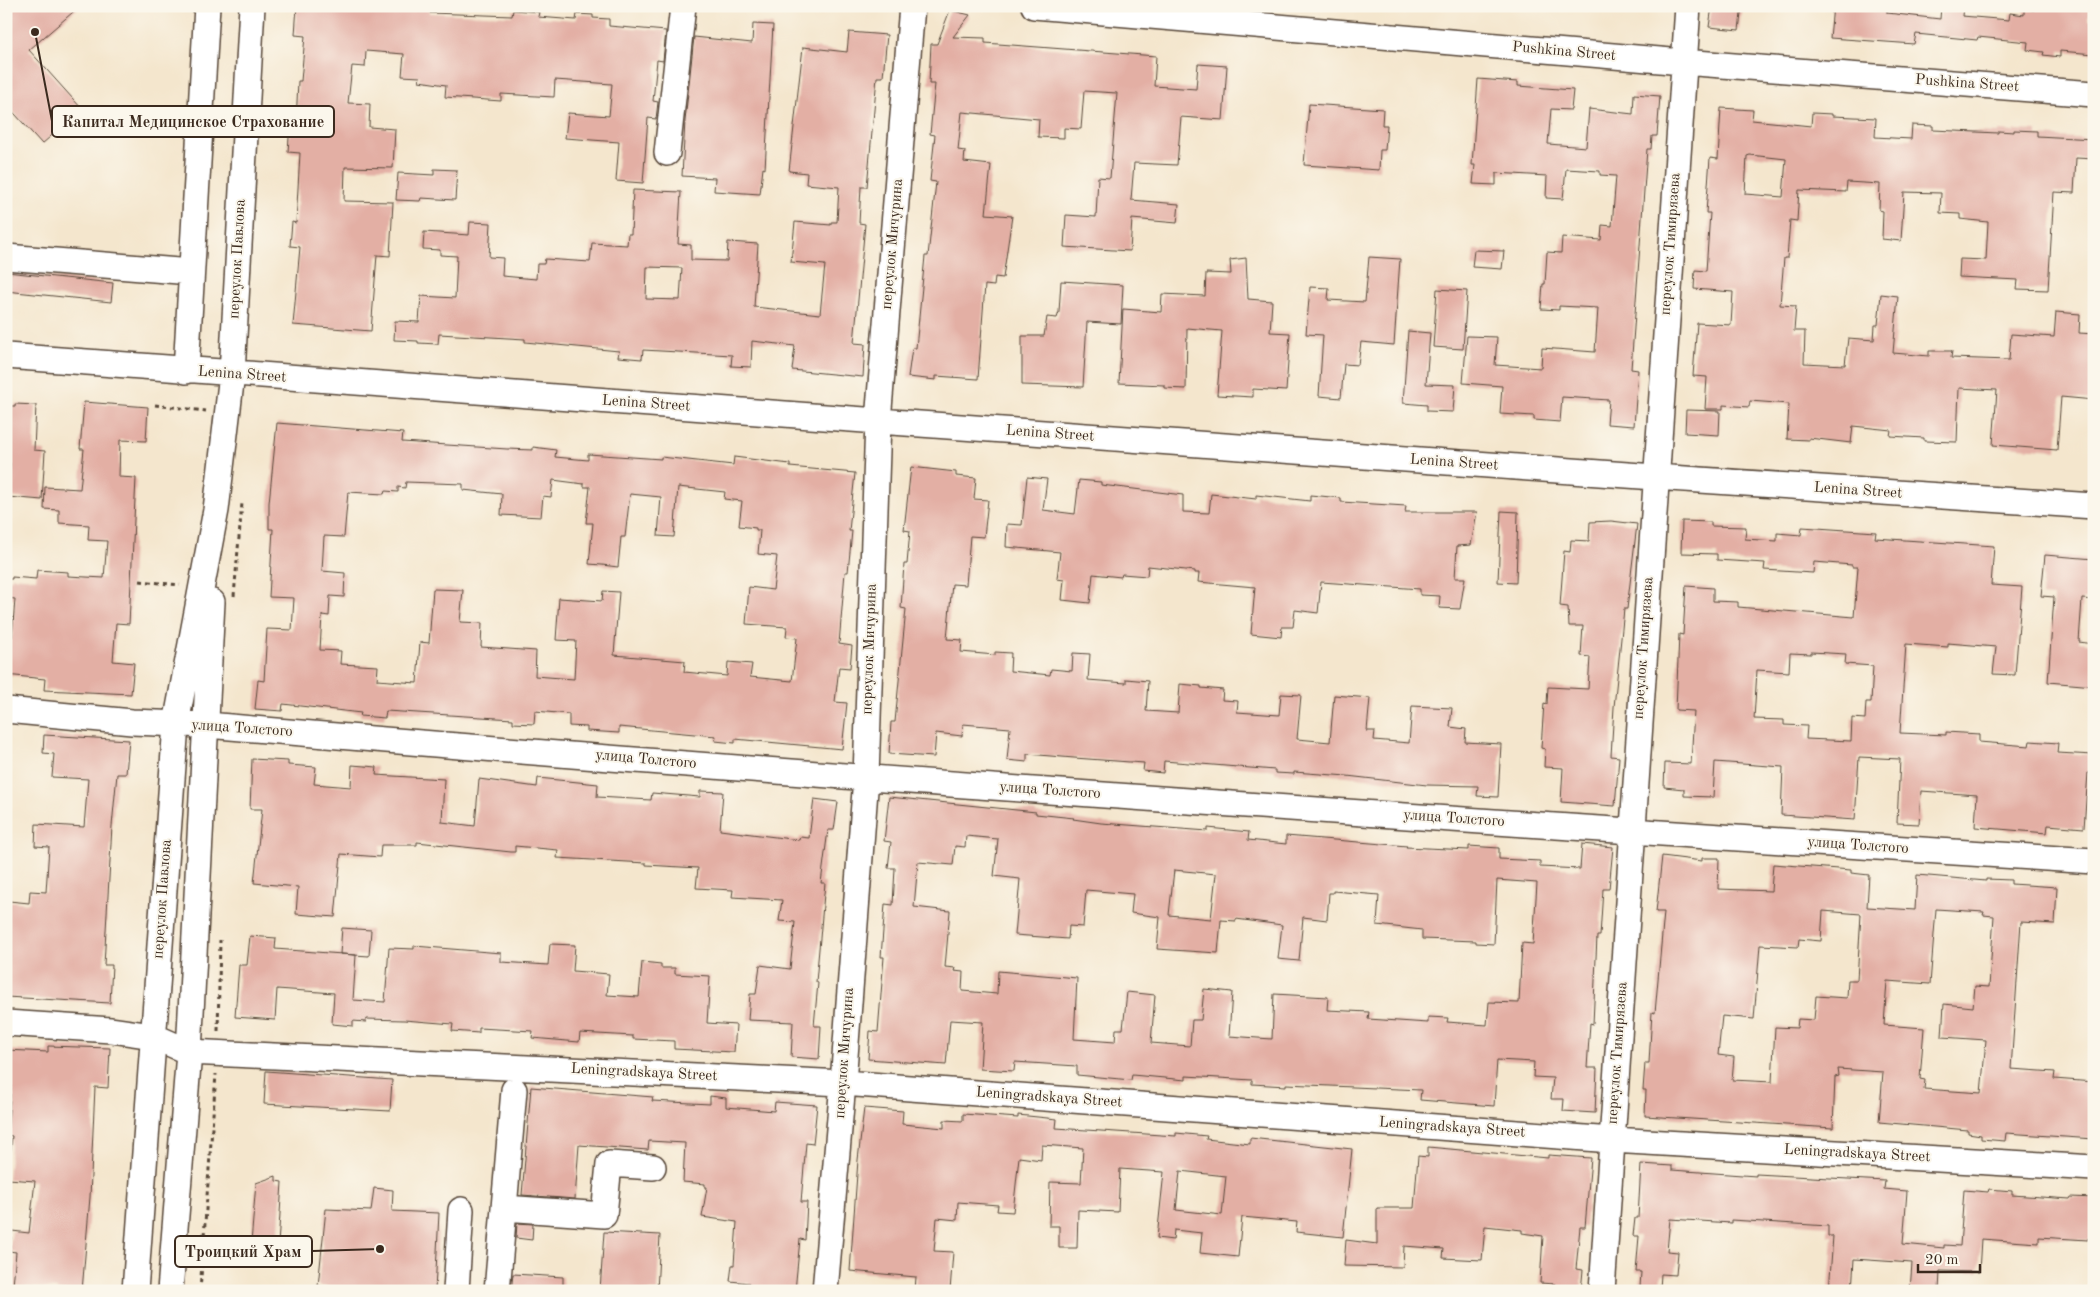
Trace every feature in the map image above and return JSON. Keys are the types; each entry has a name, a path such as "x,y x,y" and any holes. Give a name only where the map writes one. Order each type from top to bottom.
{"street":[{"path":"186,371 207,6"},
{"name":"переулок Павлова","path":"136,1291 176,724 216,510 232,374 252,6"},
{"path":"667,153 683,6"},
{"name":"переулок Мичурина","path":"825,1291 866,777 878,421 912,6"},
{"name":"Pushkina Street","path":"1034,6 1683,62 2094,94"},
{"name":"переулок Тимирязева","path":"1602,1291 1688,6"},
{"path":"6,257 191,272"},
{"name":"Lenina Street","path":"6,356 186,371 1655,477 2094,506"},
{"name":"переулок Павлова","path":"170,1291 189,1052 216,510"},
{"name":"улица Толстого","path":"6,710 132,722 206,725 866,777 1632,832 2094,861"},
{"name":"Leningradskaya Street","path":"6,1023 111,1030 153,1036 189,1052 843,1083 1612,1140 2094,1168"},
{"path":"496,1291 514,1090"},
{"path":"504,1208 604,1215 609,1164 653,1167"},
{"path":"456,1291 462,1210"}],"path":[{"path":"155,405 228,413"},
{"path":"140,582 183,585"}],"building":[{"path":"6,6 80,6 29,50 82,109 42,144 6,104"},
{"path":"297,6 430,6 430,13 512,16 513,10 539,12 538,17 576,20 577,14 593,15 593,18 609,19 609,26 666,31 663,61 657,60 653,101 658,102 656,119 648,118 643,183 616,181 619,142 565,138 568,113 609,116 612,84 555,80 554,97 501,94 501,101 445,97 446,85 419,81 420,77 402,76 404,54 366,51 365,67 352,66 348,103 370,104 369,127 395,129 393,168 345,167 344,201 393,202 390,256 377,255 371,331 293,325 300,247 290,246 292,222 296,223 300,153 288,152 290,123 296,123 298,81 301,81 305,36 295,35"},
{"path":"1712,6 1742,6 1739,30 1709,27"},
{"path":"1833,6 1887,6 1887,13 1940,19 1941,6 1963,6 1962,16 2009,20 2010,13 2024,15 2024,9 2034,10 2034,6 2089,6 2088,20 2094,21 2094,54 2060,51 2060,57 2043,55 2044,52 2027,50 2028,42 1978,37 1977,40 1916,34 1914,44 1830,38"},
{"path":"950,10 970,15 953,37 985,38 985,43 1156,56 1154,86 1196,89 1198,64 1227,66 1223,120 1181,117 1177,165 1134,163 1131,200 1179,204 1177,223 1132,219 1130,251 1064,247 1066,215 1096,217 1098,177 1110,178 1117,93 1084,91 1081,129 1064,128 1064,138 1038,137 1039,119 962,112 958,150 965,151 964,162 991,165 986,214 1012,216 1003,278 995,277 994,286 985,285 978,379 936,376 936,380 908,377 912,348 916,348 925,256 928,256 936,182 930,181 935,135 930,134 935,84 929,84 931,44 937,44"},
{"path":"753,24 773,25 765,169 763,168 760,194 714,191 715,178 682,176 685,121 694,37 752,43"},
{"path":"849,32 887,35 883,77 877,77 867,187 861,187 859,223 865,224 854,343 865,344 863,377 792,370 795,346 752,341 751,367 731,366 732,355 643,350 642,359 618,357 619,351 525,342 525,339 439,334 438,344 394,340 395,321 419,322 421,296 455,298 457,256 440,255 440,250 423,249 424,232 469,235 470,222 491,223 489,257 503,258 502,276 536,279 537,264 544,264 545,259 590,262 592,243 627,245 628,234 631,234 633,190 681,192 678,244 691,245 691,260 727,261 728,242 758,244 754,307 820,314 825,265 791,262 795,222 831,225 831,222 837,222 839,187 806,184 807,173 789,171 803,47 847,52","holes":["647,267 682,268 680,300 646,299"]},
{"path":"1478,79 1518,82 1518,86 1573,90 1571,110 1551,109 1548,144 1586,147 1589,109 1633,114 1634,94 1660,96 1657,136 1652,136 1651,149 1647,149 1631,369 1638,370 1634,426 1607,424 1609,400 1562,397 1560,422 1534,420 1534,416 1500,414 1502,386 1463,383 1467,336 1497,337 1495,365 1541,368 1542,348 1595,352 1598,308 1559,306 1559,310 1541,309 1543,284 1545,284 1547,252 1561,253 1562,237 1601,240 1602,225 1612,226 1616,176 1600,175 1600,171 1566,169 1563,199 1546,198 1547,176 1496,173 1496,185 1473,184 1475,165 1472,165"},
{"path":"1309,104 1383,109 1382,125 1387,125 1385,150 1380,150 1379,170 1304,165"},
{"path":"1721,108 1753,110 1752,120 1811,126 1812,113 1876,118 1875,137 1911,139 1912,125 1933,126 1933,130 1998,133 1998,131 2014,132 2014,130 2037,131 2037,136 2094,139 2094,159 2076,158 2074,193 2054,192 2048,290 2017,289 2018,280 1959,277 1960,259 1986,260 1988,222 1960,219 1960,214 1940,213 1941,193 1904,192 1901,241 1882,239 1883,211 1879,210 1880,184 1847,182 1846,192 1799,190 1797,221 1790,220 1787,258 1784,258 1780,305 1796,306 1794,331 1805,331 1804,363 1845,365 1848,338 1874,340 1875,325 1878,325 1881,294 1898,296 1893,353 1929,356 1929,351 1952,351 1951,358 2009,360 2011,334 2054,337 2056,312 2080,314 2079,333 2094,334 2094,400 2061,397 2057,450 1993,445 1997,390 1959,388 1957,442 1924,441 1924,438 1890,436 1891,430 1853,426 1851,443 1809,438 1809,440 1787,439 1789,404 1750,401 1749,407 1723,405 1723,409 1705,409 1707,377 1693,376 1697,323 1731,325 1733,292 1694,289 1695,270 1706,271 1710,213 1706,213 1710,158 1718,159","holes":["1747,156 1786,159 1783,197 1745,194"]},
{"path":"434,169 457,170 455,200 421,198 420,201 396,200 398,173 434,175"},
{"path":"1474,250 1504,251 1502,269 1472,267"},
{"path":"1369,257 1400,259 1394,345 1361,342 1358,365 1344,364 1341,398 1319,396 1323,335 1306,334 1310,287 1329,288 1328,300 1365,302"},
{"path":"1246,258 1248,299 1272,301 1270,332 1290,333 1286,391 1253,389 1253,397 1217,395 1222,331 1187,328 1186,389 1164,388 1164,385 1119,383 1123,309 1161,312 1162,294 1205,296 1206,273 1231,274 1230,260"},
{"path":"6,272 113,283 111,302 6,291"},
{"path":"1061,281 1123,285 1121,324 1087,322 1083,387 1022,385 1022,336 1044,336 1047,317 1057,318"},
{"path":"1437,289 1467,291 1463,349 1433,347"},
{"path":"1408,331 1430,333 1426,384 1455,385 1453,412 1427,411 1427,405 1403,403"},
{"path":"84,402 148,407 146,441 120,440 119,477 136,478 129,624 116,623 113,661 134,663 131,694 44,690 45,679 6,675 6,637 12,637 15,599 6,598 6,579 12,579 12,577 36,579 37,570 68,572 68,576 104,578 107,541 88,540 89,525 59,523 59,510 44,509 45,487 80,489 84,449 80,449"},
{"path":"15,404 36,405 34,450 45,451 42,500 8,497 10,463 6,463 6,406 15,406"},
{"path":"1686,410 1720,411 1719,435 1685,433"},
{"path":"277,423 403,433 402,442 533,450 533,447 556,450 555,457 588,460 588,454 661,459 661,457 733,465 734,457 790,464 790,467 855,473 849,531 852,531 848,572 845,572 839,644 852,646 850,668 839,667 835,702 847,703 842,749 735,739 735,743 715,741 716,736 619,727 619,733 587,731 587,727 569,726 569,714 535,711 534,724 513,723 513,719 386,711 385,718 360,716 361,713 283,704 282,711 255,709 258,680 264,681 267,629 292,630 294,598 269,597 273,529 269,529 269,503","holes":["553,480 584,484 584,487 590,487 586,523 593,523 589,564 618,567 621,537 625,537 630,494 661,497 658,536 674,537 678,487 725,492 724,499 742,501 739,526 760,530 758,554 777,556 773,590 749,587 746,624 787,627 786,637 797,638 792,681 750,677 752,664 728,662 727,676 684,672 685,661 614,655 619,592 603,591 602,601 559,598 556,640 576,641 574,679 535,676 536,651 481,647 482,623 460,622 463,590 433,589 429,643 420,642 417,683 377,680 378,666 340,664 341,651 320,650 322,615 329,616 330,596 344,597 345,573 322,571 324,536 344,537 348,492 384,494 385,491 398,492 398,487 405,488 406,482 463,484 463,490 502,494 501,515 541,517 543,496 551,497"]},
{"path":"911,467 956,472 956,476 976,478 974,499 988,500 984,537 970,536 966,585 952,584 947,639 962,640 961,652 995,655 995,652 1011,653 1010,671 1050,675 1051,669 1072,671 1073,653 1090,654 1088,680 1126,683 1126,679 1148,681 1146,711 1178,713 1180,684 1223,690 1222,700 1238,701 1237,712 1279,715 1281,694 1301,695 1297,739 1330,742 1334,695 1370,698 1367,731 1375,731 1374,740 1409,743 1412,706 1452,708 1450,727 1466,729 1465,742 1501,744 1498,797 1477,796 1478,786 1427,785 1347,776 1294,772 1294,774 1275,773 1275,770 1164,761 1163,773 1143,771 1144,763 1027,754 1027,762 1007,760 1010,728 963,724 962,736 936,733 934,757 889,754 891,722 895,722 906,609 901,608 904,564 907,564 910,531 904,530"},
{"path":"1027,477 1047,479 1043,510 1075,514 1079,480 1101,482 1101,485 1183,495 1183,512 1209,513 1211,494 1256,499 1256,495 1310,501 1310,495 1341,498 1341,502 1406,506 1405,512 1477,512 1471,545 1457,546 1455,578 1465,578 1460,609 1439,608 1440,596 1420,595 1420,589 1321,582 1318,613 1295,610 1293,627 1282,627 1281,637 1251,634 1255,587 1198,582 1199,573 1195,573 1195,571 1148,566 1147,576 1122,574 1121,577 1093,574 1090,603 1062,600 1064,580 1057,579 1060,552 1006,547 1007,524 1022,525"},
{"path":"1501,511 1518,512 1516,583 1498,582"},
{"path":"1611,521 1637,524 1627,609 1624,609 1614,707 1611,756 1619,757 1615,806 1561,802 1563,768 1544,767 1545,749 1541,748 1544,703 1547,704 1548,687 1588,689 1590,657 1581,656 1583,626 1569,626 1568,607 1560,606 1564,551 1570,552 1571,540 1589,541 1590,522"},
{"path":"1682,521 1711,522 1711,526 1746,527 1745,539 1777,541 1777,533 1801,535 1802,527 1876,532 1875,538 1994,546 1991,585 2022,587 2015,675 1993,674 1996,647 1948,643 1948,647 1906,644 1900,733 1946,735 1946,732 1979,734 1979,742 2029,746 2030,741 2058,743 2057,753 2094,755 2092,773 2088,773 2084,828 2048,825 2047,833 1975,827 1977,795 1921,791 1919,824 1897,823 1900,759 1859,757 1855,820 1781,815 1783,767 1715,762 1713,797 1684,796 1684,789 1664,787 1665,763 1691,764 1694,711 1676,710 1679,634 1683,635 1686,586 1713,588 1713,601 1738,602 1738,607 1854,617 1858,567 1814,562 1813,573 1764,570 1765,563 1717,560 1717,554 1681,553","holes":["1790,653 1846,654 1845,664 1873,666 1871,702 1866,702 1865,719 1852,718 1851,741 1806,739 1807,726 1784,725 1784,720 1754,719 1757,670 1789,672"]},
{"path":"2045,555 2094,559 2094,600 2082,599 2079,642 2094,644 2094,686 2048,682 2054,597 2041,596"},
{"path":"44,735 129,740 126,774 117,774 112,826 104,965 112,965 110,1003 6,997 6,932 9,901 29,903 30,891 46,892 49,847 35,846 36,824 84,827 88,779 52,777 54,754 43,753"},
{"path":"252,759 288,761 288,765 316,767 314,784 351,787 352,765 377,767 376,775 444,779 442,822 475,826 479,779 537,787 538,778 598,784 597,797 651,800 652,793 700,797 700,791 723,792 720,830 799,840 800,837 809,838 814,799 838,802 834,830 828,830 821,883 825,883 814,1026 821,1026 819,1059 791,1057 793,1022 748,1020 750,994 756,994 760,965 790,969 795,922 779,921 782,900 732,897 733,890 696,888 698,868 557,858 558,850 515,846 515,852 511,852 417,842 417,845 381,845 380,857 341,854 335,917 296,914 298,887 254,883 262,809 250,809"},
{"path":"889,797 1036,812 1036,814 1101,823 1208,831 1208,828 1249,832 1248,840 1286,844 1286,836 1406,847 1469,850 1469,846 1499,848 1499,859 1540,861 1540,867 1580,869 1582,844 1613,847 1609,889 1603,889 1600,936 1597,936 1593,1024 1590,1023 1587,1068 1597,1068 1595,1113 1563,1111 1564,1099 1551,1099 1553,1078 1533,1077 1534,1062 1497,1060 1494,1106 1420,1100 1421,1090 1252,1084 1252,1080 1186,1076 1186,1080 1132,1075 1131,1080 1077,1075 1077,1066 1015,1062 1014,1071 980,1069 983,1022 950,1020 946,1065 868,1059 870,1031 878,1032 884,957 881,957 885,904 893,905 895,868 888,868 891,842 884,841","holes":["966,836 998,839 994,876 1020,879 1015,935 1068,939 1069,926 1083,927 1086,890 1133,894 1131,913 1160,917 1157,949 1218,953 1221,920 1236,921 1236,919 1282,925 1278,959 1299,961 1303,917 1327,920 1329,893 1333,893 1333,891 1379,895 1377,925 1422,930 1422,939 1476,941 1476,943 1494,944 1497,880 1537,883 1533,944 1522,943 1519,1003 1489,1002 1487,1025 1447,1022 1448,1018 1428,1017 1428,1023 1368,1019 1369,1012 1327,1010 1328,997 1274,994 1272,1039 1229,1036 1232,992 1204,989 1201,1020 1192,1020 1190,1046 1151,1043 1155,995 1127,992 1123,1029 1116,1029 1115,1042 1074,1039 1077,978 998,971 997,994 962,991 963,972 954,971 955,968 945,967 950,911 914,907 918,862 953,865 955,846 965,847","1174,870 1216,874 1211,919 1169,915"]},
{"path":"1662,856 1702,861 1702,858 1719,858 1718,889 1771,891 1773,864 1851,870 1851,873 1869,875 1867,907 1915,910 1917,875 1986,881 1986,879 2011,880 2011,884 2057,887 2055,924 2021,922 2011,1069 2055,1072 2054,1079 2094,1082 2094,1139 2006,1133 2005,1141 1981,1139 1981,1135 1968,1133 1968,1130 1879,1122 1883,1072 1838,1069 1839,1076 1835,1077 1833,1128 1645,1116 1646,1090 1643,1090 1645,1063 1649,1063 1652,1012 1655,1013 1664,912 1656,912","holes":["1936,909 1984,912 1983,915 1994,916 1989,987 1975,986 1973,1007 1944,1004 1942,1037 1986,1040 1981,1093 1924,1089 1925,1080 1920,1079 1924,1028 1884,1025 1887,981 1930,984","1823,911 1861,914 1857,980 1848,980 1847,998 1816,996 1814,1020 1798,1019 1797,1028 1775,1027 1772,1082 1732,1080 1734,1057 1718,1055 1722,1016 1754,1019 1760,945 1798,947 1799,939 1821,941"]},
{"path":"342,928 371,930 369,956 340,954"},
{"path":"250,936 276,938 275,949 356,955 353,1000 385,1002 389,948 414,949 414,946 501,953 501,962 548,965 550,944 575,945 573,971 609,974 607,995 639,997 642,962 661,964 661,968 675,968 675,974 710,976 707,1023 736,1025 734,1052 674,1049 674,1041 633,1039 633,1036 580,1033 579,1042 532,1038 533,1031 479,1028 479,1033 452,1031 453,1024 404,1020 366,1019 366,1022 353,1021 353,1026 332,1024 334,993 277,989 275,1020 235,1017 239,965 247,965"},
{"path":"48,1046 110,1048 108,1088 95,1087 90,1197 82,1291 57,1291 57,1289 13,1286 16,1252 9,1251 12,1231 29,1233 35,1181 8,1179 12,1136 7,1135 11,1086 6,1091 6,1050 48,1052"},
{"path":"266,1071 392,1080 390,1111 264,1104"},
{"path":"531,1087 653,1097 652,1101 710,1104 710,1096 726,1098 726,1107 774,1111 775,1102 817,1105 813,1144 806,1143 801,1202 807,1202 805,1240 800,1239 795,1291 749,1291 749,1283 730,1281 732,1265 734,1265 737,1222 702,1217 707,1187 705,1187 705,1184 683,1182 685,1143 649,1141 648,1150 579,1145 575,1199 522,1195"},
{"path":"864,1108 903,1111 902,1124 944,1128 944,1120 963,1121 963,1114 1018,1118 1018,1115 1057,1119 1056,1128 1176,1136 1176,1133 1207,1136 1206,1139 1250,1144 1250,1138 1352,1149 1343,1237 1296,1232 1297,1222 1242,1217 1238,1257 1200,1253 1202,1233 1174,1230 1173,1240 1157,1238 1164,1172 1120,1169 1118,1212 1078,1210 1077,1248 1059,1248 1059,1226 1049,1226 1050,1182 1081,1183 1083,1148 1042,1145 1041,1160 1019,1157 1013,1212 997,1211 998,1205 958,1202 957,1220 937,1218 934,1251 953,1252 950,1291 915,1291 916,1277 850,1271 858,1160","holes":["1180,1171 1226,1176 1222,1215 1176,1210"]},
{"path":"1428,1147 1548,1158 1548,1155 1591,1158 1585,1227 1580,1227 1576,1269 1583,1270 1581,1291 1555,1289 1555,1284 1540,1283 1543,1236 1522,1233 1522,1230 1485,1226 1482,1260 1443,1258 1444,1249 1404,1246 1403,1267 1344,1266 1346,1240 1377,1244 1377,1208 1414,1208 1418,1156 1428,1157"},
{"path":"1641,1164 1672,1166 1672,1170 1756,1176 1756,1174 1885,1181 1884,1189 1907,1191 1903,1244 1944,1248 1944,1245 1960,1246 1964,1190 1988,1192 1989,1189 2012,1191 2012,1195 2070,1199 2071,1197 2094,1198 2091,1239 2039,1237 2039,1243 1981,1239 1979,1272 1940,1271 1939,1291 1910,1291 1912,1263 1854,1259 1852,1291 1829,1291 1833,1236 1828,1236 1828,1226 1731,1220 1731,1223 1670,1219 1667,1251 1678,1252 1676,1275 1661,1274 1660,1289 1640,1287 1641,1272 1636,1272 1639,1236 1633,1236 1635,1218 1638,1218"},
{"path":"276,1176 276,1181 282,1182 278,1245 251,1243 256,1183"},
{"path":"374,1188 393,1190 392,1211 439,1213 435,1291 365,1291 318,1286 326,1209 371,1211"},
{"path":"517,1223 533,1224 532,1240 516,1238"},
{"path":"604,1232 660,1235 657,1291 600,1291"},
{"path":"513,1274 563,1277 563,1291 511,1291"}],"place":[{"name":"Капитал Медицинское Страхование","path":"35,32"},
{"name":"Троицкий Храм","path":"380,1249"}]}
